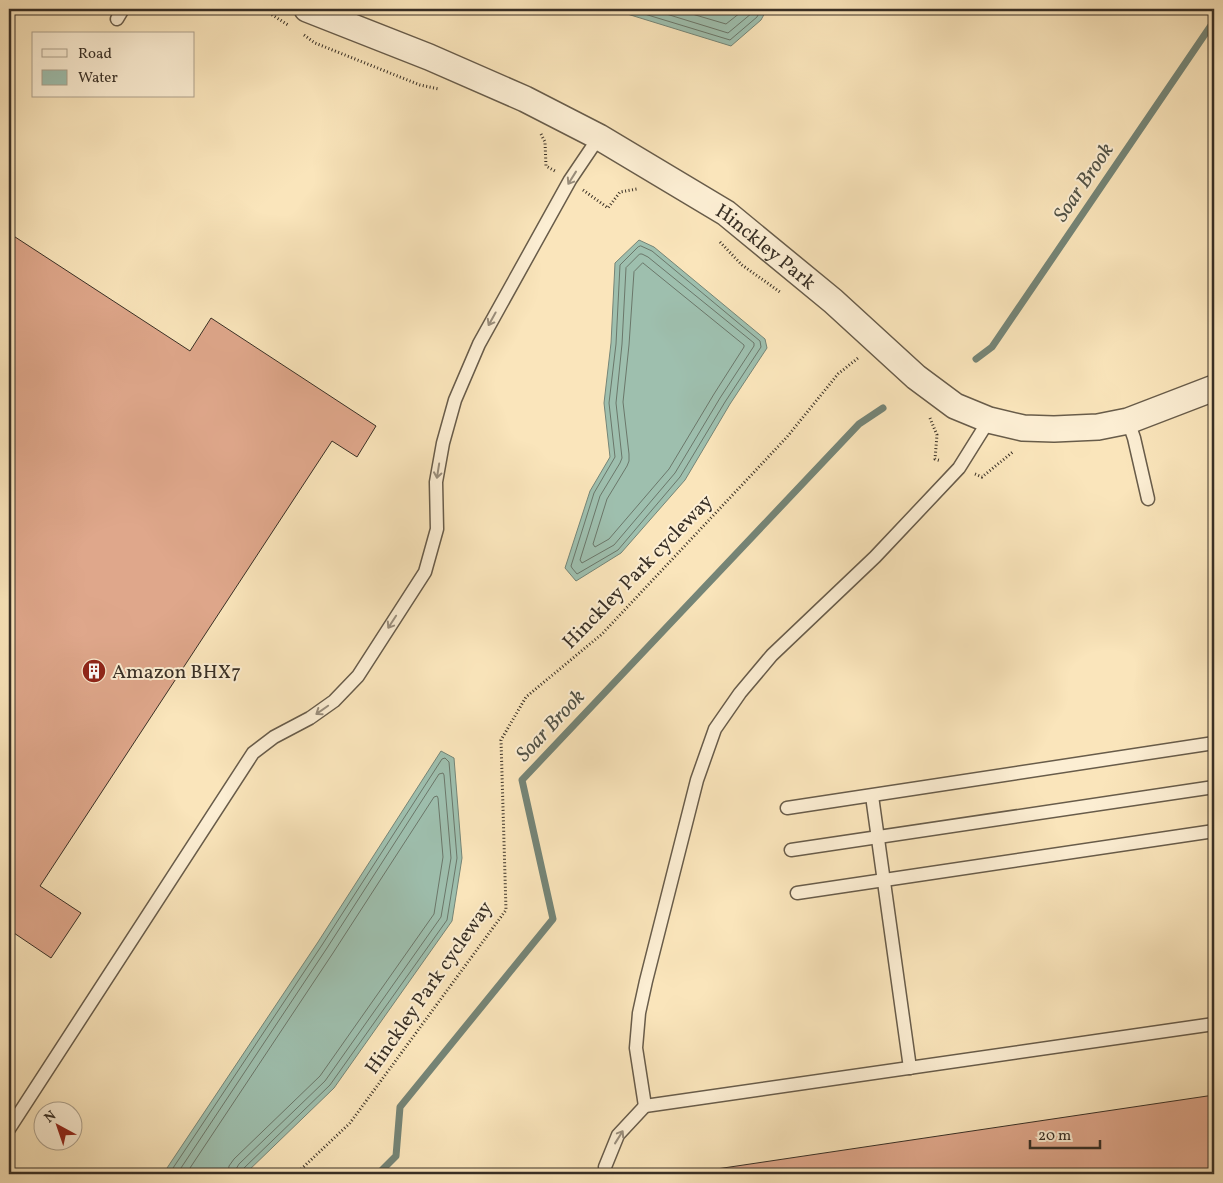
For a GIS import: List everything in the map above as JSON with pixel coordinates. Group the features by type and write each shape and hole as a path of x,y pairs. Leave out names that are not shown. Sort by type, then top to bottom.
{"street":[{"name":"Hinckley Park","path":"308,9 420,53 525,99 599,137 726,213 833,300 916,377 955,406 989,420 1023,428 1098,427 1128,422 1214,388"}],"lane":[{"path":"9,1129 253,753 274,736 310,718 334,701 358,676 425,572 438,530 436,482 442,444 455,400 478,344 570,180 599,137"},
{"path":"645,1106 636,1048 639,1013 697,780 716,730 740,693 772,654 876,557 959,468 989,420"},
{"path":"1128,422 1134,438 1148,498"},
{"path":"788,808 1214,743"},
{"path":"791,850 1214,787"},
{"path":"872,796 910,1068"},
{"path":"797,893 1214,831"},
{"path":"606,1174 605,1166 618,1136 645,1106 1214,1024"}],"path":[{"path":"264,9 293,28"},
{"path":"300,33 315,43 420,85 439,89"},
{"path":"537,129 545,142 546,166"},
{"path":"608,208 620,192 643,188"},
{"path":"717,238 742,265 780,292"},
{"name":"Hinckley Park cycleway","path":"296,1174 350,1123 506,910 501,740 526,698 602,634 787,437 838,374 858,358"}],"water":[{"path":"611,9 767,9 761,20 731,46"},
{"path":"639,240 654,247 765,339 767,348 730,404 685,480 621,553 576,581 565,568 590,491 610,457 604,403 611,343 615,263"},
{"path":"441,751 454,758 462,858 452,921 334,1088 245,1174 163,1174 318,942"}],"building":[{"name":"Amazon BHX7","path":"9,233 190,351 211,318 376,426 357,457 332,441 40,886 81,913 51,958 11,931 9,934"},
{"path":"1214,1095 1214,1174 683,1174"}],"waterway":[{"name":"Soar Brook","path":"976,359 992,347 1214,21"},
{"name":"Soar Brook","path":"378,1174 396,1156 400,1107 553,919 522,780 859,424 883,408"}],"place":[{"name":"Amazon BHX7","path":"94,671"}]}
